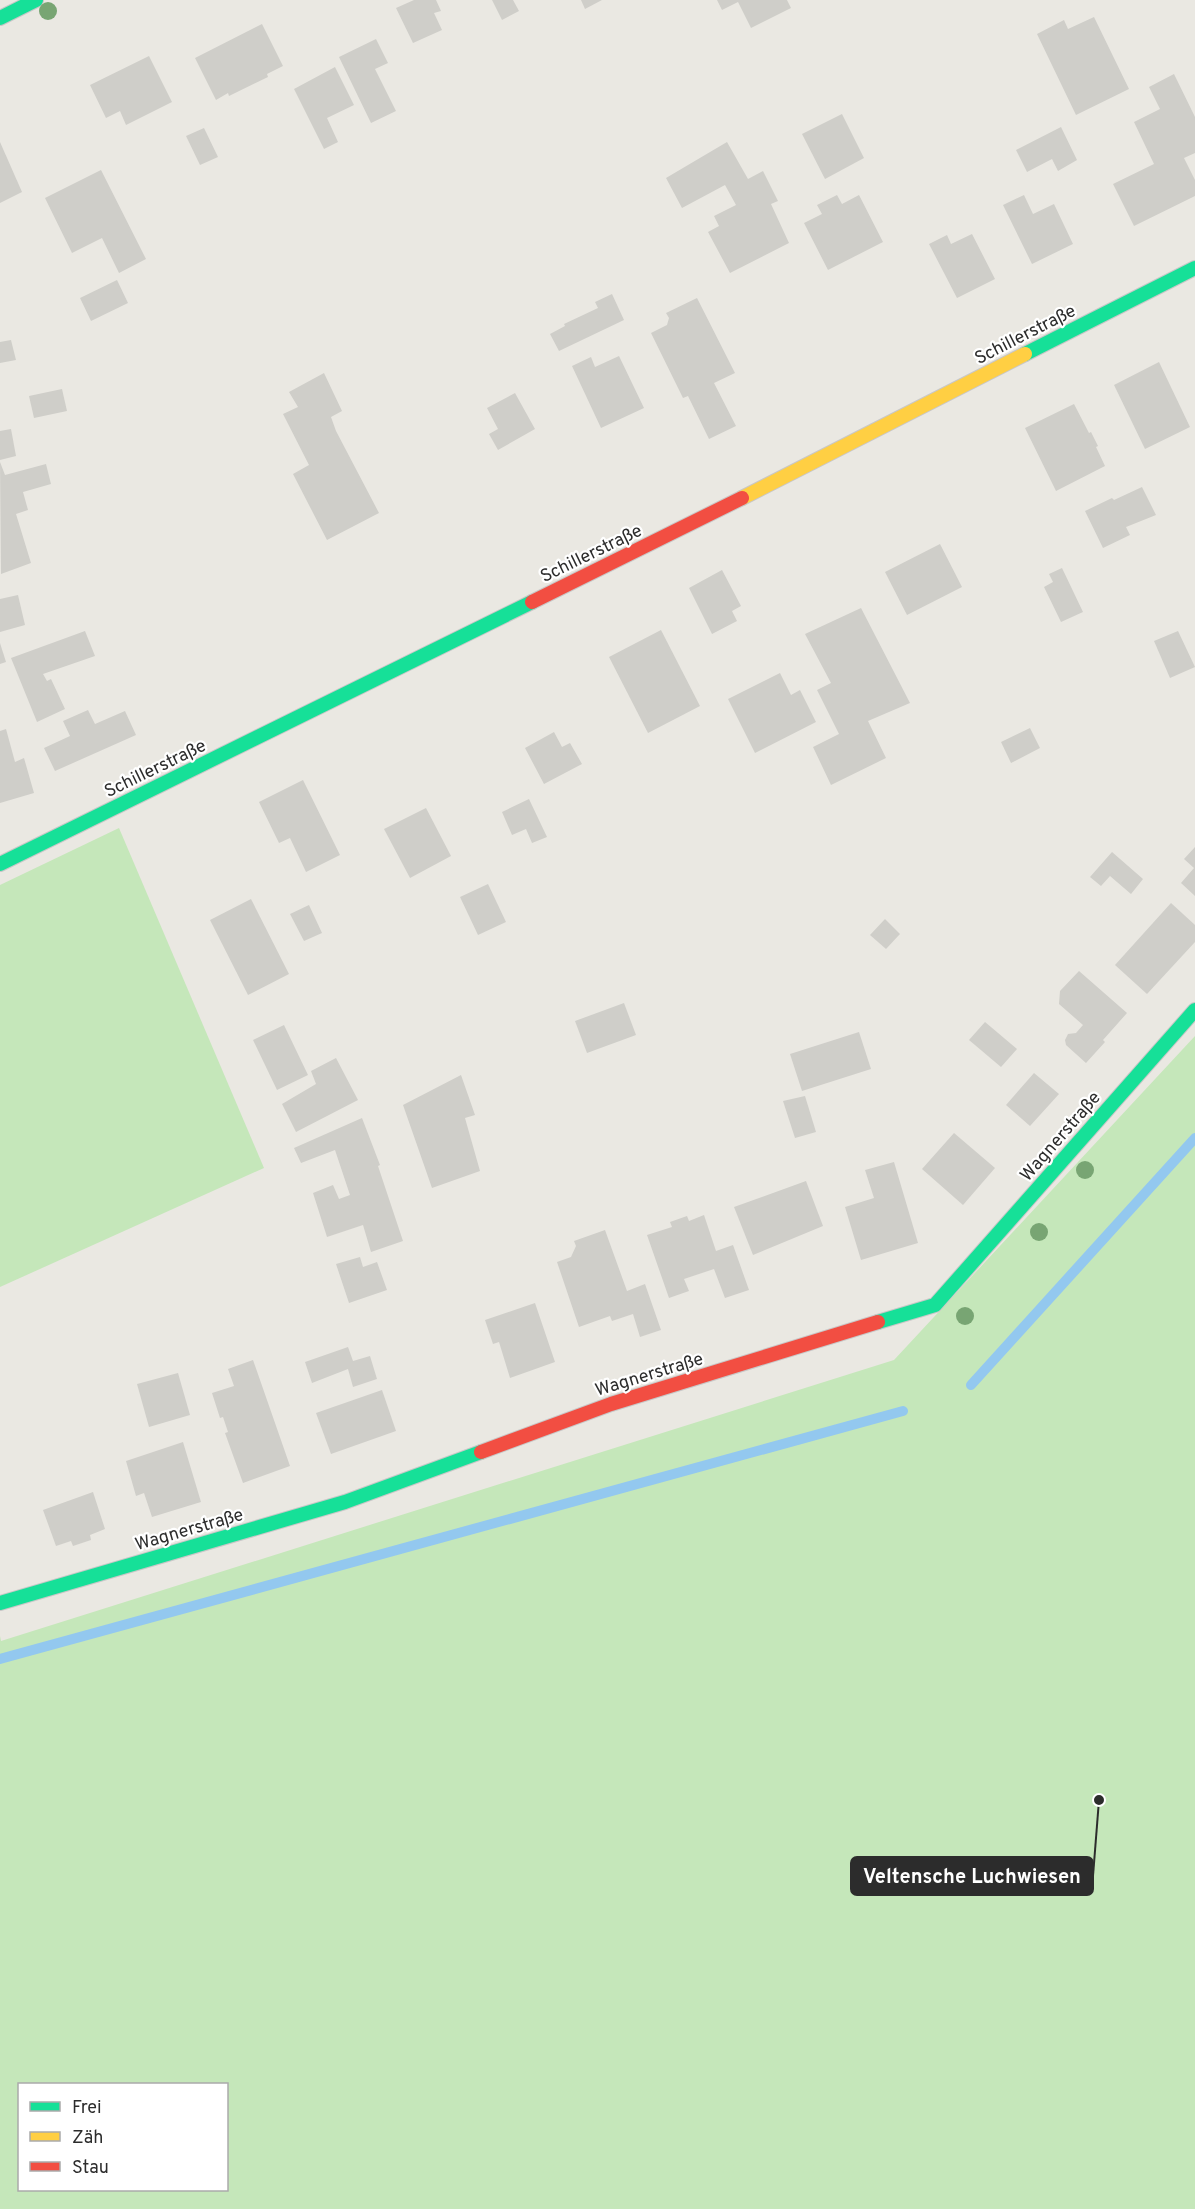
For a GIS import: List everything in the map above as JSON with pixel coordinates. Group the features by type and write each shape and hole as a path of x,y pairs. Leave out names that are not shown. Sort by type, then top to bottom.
{"street":[{"path":"0,18 36,0"},
{"name":"Schillerstraße","path":"0,864 715,512 1195,268"},
{"name":"Wagnerstraße","path":"0,1603 345,1502 611,1404 935,1305 1195,1010"}],"green space":[{"path":"119,828 264,1168 0,1287 0,885"},
{"path":"1195,1036 1195,2209 0,2209 0,1636 1,1641 894,1360"}],"building":[{"path":"414,0 436,0 441,11 434,13 442,30 413,43 396,8"},
{"path":"492,0 513,0 519,11 502,20"},
{"path":"581,0 602,0 585,9"},
{"path":"717,0 787,0 791,8 751,28 738,2 722,10"},
{"path":"1094,17 1129,89 1076,115 1037,34 1064,20 1068,29"},
{"path":"262,24 283,66 267,74 268,77 216,100 195,58"},
{"path":"376,39 388,63 375,69 396,111 371,123 339,57"},
{"path":"149,56 172,102 126,125 120,111 106,118 90,85"},
{"path":"335,67 354,105 327,118 338,142 324,149 294,89"},
{"path":"1174,74 1195,117 1195,153 1184,158 1195,180 1195,196 1134,226 1113,184 1154,164 1134,122 1160,109 1149,87"},
{"path":"842,114 864,158 825,179 802,134"},
{"path":"1061,127 1077,160 1058,171 1052,159 1027,172 1016,150"},
{"path":"204,128 218,157 200,165 186,136"},
{"path":"0,142 22,192 0,203"},
{"path":"727,142 748,179 763,171 778,201 771,204 789,243 730,273 708,232 719,226 714,216 736,205 725,185 682,208 666,178"},
{"path":"101,170 146,259 119,273 102,238 72,253 45,198"},
{"path":"837,195 842,204 859,195 883,242 828,270 804,223 822,214 817,205"},
{"path":"1024,195 1033,214 1054,204 1073,244 1032,264 1003,205"},
{"path":"972,234 995,279 957,298 929,244 947,235 951,244"},
{"path":"117,280 128,303 91,321 80,298"},
{"path":"612,294 624,320 559,351 550,334 565,326 564,324 598,308 595,302"},
{"path":"697,298 735,373 714,383 736,426 709,439 688,396 683,398 651,333 667,325 669,318 666,313"},
{"path":"11,340 16,360 0,363 0,342"},
{"path":"619,356 644,408 601,428 572,366 591,357 595,367"},
{"path":"1159,362 1190,427 1145,449 1114,385"},
{"path":"324,373 342,411 331,417 336,431 379,513 327,540 293,474 309,465 283,414 298,407 289,392"},
{"path":"62,389 67,411 34,418 29,396"},
{"path":"515,393 535,429 498,450 489,434 498,429 487,408"},
{"path":"1074,404 1098,446 1096,447 1105,466 1056,491 1025,428"},
{"path":"11,429 16,456 0,460 0,431"},
{"path":"0,462 5,475 46,464 51,484 23,492 28,510 16,514 31,563 1,574"},
{"path":"1142,487 1156,515 1126,527 1130,535 1103,548 1085,511"},
{"path":"940,544 962,587 907,615 885,572"},
{"path":"1062,568 1083,612 1061,622 1044,587 1053,582 1049,574"},
{"path":"722,570 741,606 732,611 737,621 712,634 689,588"},
{"path":"18,595 25,625 0,632 0,599"},
{"path":"861,608 910,703 868,721 886,758 831,785 813,747 839,734 817,690 831,683 805,634"},
{"path":"661,630 700,706 648,733 609,657"},
{"path":"85,631 95,656 43,674 47,681 51,679 65,709 37,722 11,658"},
{"path":"1178,631 1195,667 1170,678 1154,641"},
{"path":"0,643 6,662 0,664"},
{"path":"780,673 791,695 800,690 816,722 755,753 728,699"},
{"path":"88,710 95,724 125,711 136,735 55,771 44,748 70,736 63,721"},
{"path":"1030,728 1040,748 1011,763 1001,742"},
{"path":"6,729 15,762 24,758 34,793 0,803 0,731"},
{"path":"554,732 562,747 570,743 582,764 544,784 525,748"},
{"path":"303,780 340,855 306,872 290,838 279,843 259,802"},
{"path":"529,799 547,837 532,843 526,829 512,835 502,812"},
{"path":"426,808 451,856 410,878 384,829"},
{"path":"1195,847 1195,896 1181,883 1194,868 1184,859"},
{"path":"1112,852 1143,879 1131,894 1110,876 1101,886 1090,877"},
{"path":"488,884 506,922 478,935 460,897"},
{"path":"251,899 289,974 248,995 210,920"},
{"path":"1171,903 1195,925 1195,942 1147,994 1115,965"},
{"path":"309,905 322,933 304,941 290,914"},
{"path":"885,919 900,934 886,949 870,935"},
{"path":"1079,971 1127,1013 1086,1063 1066,1045 1065,1040 1068,1034 1076,1033 1083,1025 1059,1004 1060,991"},
{"path":"624,1003 636,1035 587,1053 575,1021"},
{"path":"985,1022 1017,1049 1001,1067 969,1040"},
{"path":"284,1025 308,1075 277,1090 253,1040"},
{"path":"859,1032 871,1069 802,1091 790,1054"},
{"path":"336,1058 358,1100 296,1132 282,1104 316,1084 311,1071"},
{"path":"1034,1073 1059,1094 1030,1126 1006,1105"},
{"path":"461,1075 475,1115 465,1118 480,1171 432,1188 403,1105"},
{"path":"805,1096 816,1132 795,1138 783,1101"},
{"path":"362,1118 380,1165 378,1166 403,1241 371,1252 363,1225 327,1237 313,1193 333,1185 339,1199 350,1195 335,1150 301,1163 294,1148"},
{"path":"954,1133 995,1168 963,1205 922,1169"},
{"path":"894,1162 918,1243 861,1260 845,1207 874,1198 865,1170"},
{"path":"806,1181 823,1226 753,1255 734,1207"},
{"path":"704,1215 716,1251 733,1245 749,1290 725,1298 714,1269 684,1279 689,1291 669,1298 647,1235 672,1227 670,1222 687,1216 689,1221"},
{"path":"605,1230 627,1291 645,1284 661,1330 640,1337 633,1314 612,1321 610,1316 579,1327 557,1262 571,1257 576,1246 574,1241"},
{"path":"360,1257 363,1267 377,1262 387,1290 349,1303 336,1264"},
{"path":"535,1303 555,1362 510,1378 499,1342 493,1344 485,1320"},
{"path":"348,1347 353,1361 370,1356 377,1379 353,1387 348,1369 312,1383 305,1362"},
{"path":"253,1360 290,1466 243,1483 225,1433 228,1432 223,1417 220,1418 212,1393 234,1386 228,1369"},
{"path":"178,1373 190,1415 149,1427 137,1384"},
{"path":"382,1390 396,1431 331,1454 316,1413"},
{"path":"183,1442 201,1502 152,1517 144,1493 136,1496 126,1461"},
{"path":"93,1492 105,1529 90,1535 91,1540 73,1546 71,1541 56,1546 43,1510"}],"waterway":[{"path":"971,1385 1195,1138"},
{"path":"0,1659 903,1411"}],"traffic: fast":[{"path":"0,18 36,0"},
{"path":"1025,354 1195,268"},
{"path":"0,864 532,602"},
{"path":"878,1322 935,1305 1195,1010"},
{"path":"0,1603 345,1502 481,1452"}],"traffic: slow":[{"path":"742,498 1025,354"}],"traffic: jam":[{"path":"532,602 742,498"},
{"path":"481,1452 611,1404 878,1322"}],"place":[{"name":"Veltensche Luchwiesen","path":"1099,1800"}]}
